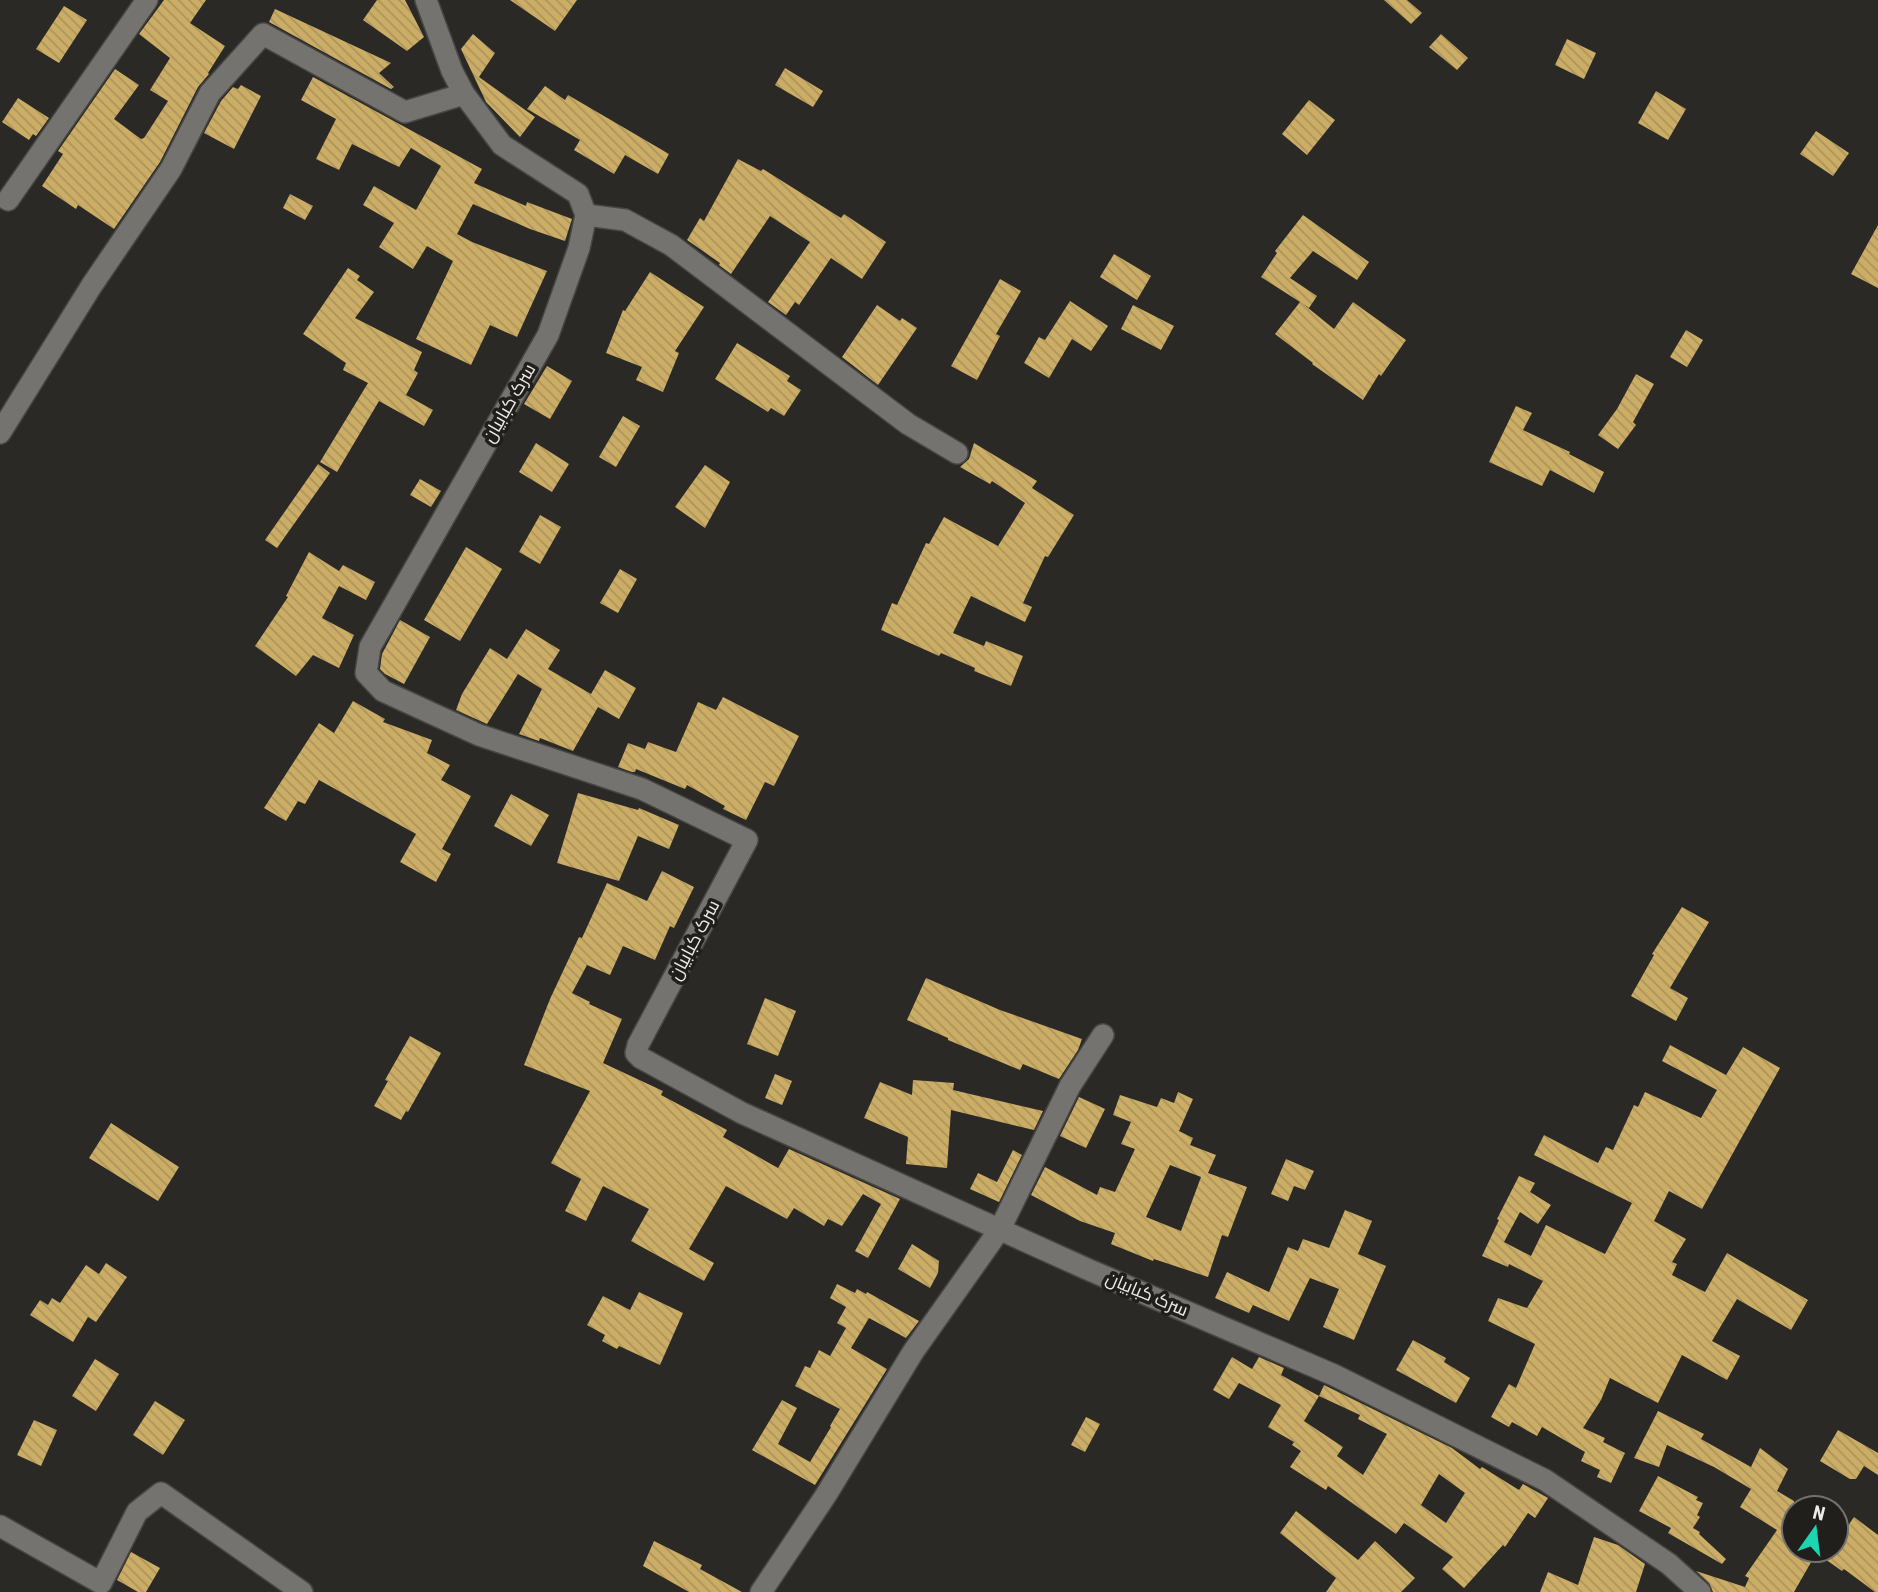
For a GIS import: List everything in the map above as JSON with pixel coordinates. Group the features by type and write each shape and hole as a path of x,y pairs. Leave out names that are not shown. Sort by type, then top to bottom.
{"street":[{"path":"8,200 147,0"},
{"path":"426,0 452,71 464,94 502,145 578,194 586,215 625,220 671,245 908,424 957,453"},
{"path":"0,433 92,285 171,169 210,93 264,34 405,112 464,94"},
{"name":"سرک کبابیان","path":"586,215 579,248 548,335 370,648 366,673 383,691 479,735 642,789 747,840 636,1053 742,1113 1334,1375 1545,1480 1669,1564 1700,1592"},
{"path":"761,1592 827,1495 913,1352 1000,1229 1070,1086 1103,1035"},
{"path":"0,1526 101,1583 137,1512 161,1493 302,1592"}],"building":[{"path":"164,0 206,0 190,23 225,46 198,87 160,162 114,229 78,205 76,209 42,186 63,154 58,151 115,69 139,85 114,119 141,139 144,138 168,101 150,90 170,58 139,34"},
{"path":"377,0 405,0 424,37 407,51 363,20"},
{"path":"510,0 577,0 555,31"},
{"path":"1384,0 1407,0 1422,13 1411,24"},
{"path":"64,6 87,20 59,63 36,49"},
{"path":"275,9 391,63 379,73 394,87 391,89 269,22"},
{"path":"473,34 495,53 479,77 535,117 520,137 486,102 461,49"},
{"path":"1441,34 1468,58 1457,70 1429,47"},
{"path":"1567,39 1596,53 1584,79 1555,65"},
{"path":"785,68 823,91 813,107 775,85"},
{"path":"313,77 482,169 474,183 526,206 527,202 572,219 565,241 473,204 457,234 547,271 517,337 490,325 471,365 416,339 453,261 427,246 413,269 379,247 394,223 363,205 374,186 416,210 441,166 411,148 399,167 352,144 339,170 316,159 336,119 301,100"},
{"path":"241,85 261,96 234,149 204,133 221,101 233,87 238,89"},
{"path":"545,86 565,100 568,95 669,154 658,174 625,155 614,174 574,150 580,140 527,109"},
{"path":"1656,91 1686,109 1668,140 1638,123"},
{"path":"18,98 49,118 36,136 33,134 29,140 2,122"},
{"path":"1309,100 1335,120 1307,155 1282,134"},
{"path":"1816,131 1849,153 1833,176 1800,154"},
{"path":"738,159 761,171 763,169 841,218 844,214 886,242 862,279 831,258 799,305 795,302 786,315 768,302 810,242 770,216 731,274 687,240 700,218 704,221"},
{"path":"290,194 313,206 305,220 283,208"},
{"path":"1303,215 1369,262 1357,280 1313,251 1290,278 1317,296 1309,308 1302,303 1334,329 1353,302 1406,340 1381,376 1379,374 1363,400 1275,334 1300,302 1261,277 1277,253 1275,251"},
{"path":"1878,225 1878,288 1851,274"},
{"path":"1114,254 1151,276 1137,300 1100,277"},
{"path":"348,268 360,276 357,280 374,292 355,318 422,352 414,370 418,373 406,395 433,410 424,426 379,401 337,472 320,462 368,383 343,370 346,363 303,334"},
{"path":"650,272 704,307 675,351 679,353 663,392 636,380 642,367 606,353 623,310 625,311"},
{"path":"1000,279 1021,291 996,334 1000,336 977,380 951,366"},
{"path":"1070,301 1108,326 1091,351 1072,339 1049,378 1024,363 1039,337 1045,340"},
{"path":"877,305 900,321 902,318 917,328 878,385 842,357"},
{"path":"1133,305 1174,326 1161,350 1121,329"},
{"path":"1686,330 1703,340 1687,367 1670,357"},
{"path":"737,343 790,376 787,381 801,390 784,416 771,408 768,412 715,379"},
{"path":"547,366 572,381 550,419 524,404"},
{"path":"1636,374 1654,384 1633,422 1636,425 1618,449 1598,435 1617,409"},
{"path":"1516,406 1532,413 1523,430 1570,452 1569,454 1604,472 1594,493 1550,470 1542,486 1489,462"},
{"path":"623,416 640,426 616,467 599,457"},
{"path":"536,443 569,464 552,492 519,472"},
{"path":"974,443 1037,481 1032,488 1074,515 1048,557 1045,556 1023,603 1032,607 1025,622 971,596 953,633 984,646 986,641 1023,656 1011,686 974,671 975,668 941,653 939,656 881,630 892,603 897,605 926,543 929,544 944,517 998,546 1025,503 992,481 990,484 960,467 969,459"},
{"path":"318,464 330,473 277,548 265,540"},
{"path":"705,465 730,482 705,528 675,507"},
{"path":"420,479 441,491 431,507 410,495"},
{"path":"540,515 561,527 540,564 519,552"},
{"path":"466,547 502,569 460,641 424,620"},
{"path":"309,552 339,571 343,565 375,582 366,600 339,586 322,618 354,635 339,668 313,655 296,676 255,646 288,597 286,596"},
{"path":"620,569 637,579 618,613 600,603"},
{"path":"400,620 430,637 404,684 380,669 382,654"},
{"path":"526,629 560,650 548,669 591,694 605,670 636,688 619,719 598,707 573,751 540,738 539,741 519,734 542,689 518,674 487,724 456,710 462,694 490,648 507,659"},
{"path":"723,697 799,736 774,786 765,782 746,820 723,809 725,806 687,785 685,789 636,769 632,772 618,767 628,743 645,749 648,742 676,752 698,702 716,710"},
{"path":"353,701 385,719 383,722 432,740 427,753 450,765 441,780 471,796 442,849 451,854 436,882 400,862 416,834 319,780 305,804 298,801 286,821 264,808 319,723 334,733"},
{"path":"578,793 638,810 639,808 679,825 669,849 638,836 619,881 557,863"},
{"path":"511,794 549,815 531,846 494,826"},
{"path":"662,871 694,887 674,928 670,926 655,960 623,946 610,975 587,965 572,993 622,1019 603,1063 663,1091 661,1095 727,1130 723,1137 778,1168 789,1149 900,1199 868,1258 855,1251 881,1204 863,1194 842,1226 828,1219 824,1226 794,1208 787,1219 726,1186 689,1249 714,1263 704,1281 631,1241 649,1209 603,1186 586,1221 565,1211 581,1179 551,1163 590,1091 524,1065 550,999 607,883 647,901"},
{"path":"1682,907 1709,922 1670,988 1688,998 1676,1021 1631,996 1654,955 1652,954"},
{"path":"926,978 1000,1010 1082,1039 1078,1050 1059,1079 1023,1064 1020,1070 948,1040 907,1020"},
{"path":"765,998 796,1011 778,1056 747,1044"},
{"path":"410,1036 441,1053 401,1120 374,1106 388,1081 385,1080"},
{"path":"1670,1045 1726,1075 1743,1047 1780,1068 1702,1209 1669,1191 1654,1221 1686,1239 1672,1262 1677,1264 1672,1275 1705,1292 1727,1253 1808,1300 1791,1330 1737,1299 1712,1341 1740,1356 1727,1380 1682,1355 1658,1403 1610,1378 1601,1400 1583,1428 1605,1438 1603,1442 1625,1453 1611,1483 1597,1477 1600,1470 1581,1461 1585,1452 1542,1427 1537,1436 1512,1422 1509,1427 1491,1417 1509,1384 1516,1388 1535,1344 1488,1321 1498,1298 1527,1308 1543,1281 1509,1264 1508,1267 1482,1256 1519,1176 1535,1183 1530,1192 1551,1205 1538,1224 1520,1212 1504,1242 1531,1256 1546,1225 1605,1254 1632,1203 1534,1155 1544,1135 1598,1163 1606,1147 1613,1150 1634,1105 1638,1107 1645,1092 1701,1118 1717,1090 1662,1061"},
{"path":"775,1074 792,1081 782,1105 765,1098"},
{"path":"913,1080 954,1083 953,1090 1043,1111 1034,1130 951,1110 947,1168 906,1164 908,1137 864,1118 880,1082 912,1095"},
{"path":"1178,1092 1193,1099 1179,1131 1193,1138 1190,1145 1216,1155 1208,1173 1247,1187 1228,1237 1222,1235 1208,1277 1154,1259 1153,1261 1111,1244 1115,1233 1080,1221 1031,1195 1045,1167 1097,1195 1100,1187 1115,1192 1135,1149 1121,1144 1131,1122 1113,1115 1120,1095 1157,1107 1161,1098 1174,1103","holes":["1170,1165 1201,1177 1181,1231 1146,1217"]},
{"path":"1079,1097 1105,1109 1086,1148 1060,1136"},
{"path":"111,1123 179,1167 158,1201 89,1158"},
{"path":"1013,1150 1022,1155 999,1202 970,1189 978,1173 997,1182"},
{"path":"1286,1159 1314,1171 1305,1190 1294,1186 1288,1201 1271,1194"},
{"path":"1345,1210 1372,1221 1358,1254 1386,1266 1354,1340 1323,1327 1339,1289 1310,1278 1289,1321 1253,1305 1249,1313 1215,1298 1227,1272 1269,1292 1288,1247 1298,1251 1303,1239 1329,1248"},
{"path":"912,1244 939,1261 938,1273 930,1288 898,1269"},
{"path":"106,1263 127,1277 96,1322 88,1317 73,1342 30,1315 40,1300 48,1305 52,1298 60,1303 86,1265 99,1274"},
{"path":"837,1284 855,1293 857,1289 866,1294 867,1292 919,1321 906,1338 869,1318 851,1348 887,1369 815,1485 752,1450 782,1400 797,1408 778,1444 810,1462 831,1427 840,1409 795,1386 805,1366 810,1368 819,1350 830,1356 846,1328 837,1323 846,1307 830,1298"},
{"path":"639,1292 683,1313 660,1365 602,1341 605,1335 587,1325 603,1296 630,1310"},
{"path":"1413,1340 1446,1358 1444,1362 1470,1378 1456,1403 1396,1370"},
{"path":"1232,1357 1252,1369 1259,1357 1284,1368 1281,1375 1319,1396 1324,1385 1452,1448 1480,1469 1482,1467 1519,1490 1523,1484 1548,1498 1535,1518 1528,1513 1505,1547 1503,1545 1464,1588 1442,1569 1453,1557 1404,1523 1396,1534 1328,1486 1326,1490 1290,1467 1301,1451 1292,1445 1294,1442 1268,1427 1281,1405 1239,1383 1229,1399 1213,1390","holes":["1319,1396 1360,1415 1358,1419 1387,1434 1363,1475 1337,1456 1343,1447 1304,1421","1439,1474 1465,1493 1446,1523 1421,1505"]},
{"path":"95,1359 119,1374 96,1411 72,1396"},
{"path":"155,1401 185,1420 163,1455 133,1435"},
{"path":"1658,1411 1704,1434 1701,1439 1751,1467 1760,1448 1788,1469 1777,1491 1782,1494 1780,1564 1810,1564 1794,1592 1713,1592 1709,1583 1696,1571 1745,1587 1749,1578 1745,1576 1777,1530 1740,1507 1751,1489 1714,1467 1667,1445 1659,1467 1634,1458"},
{"path":"1086,1417 1100,1424 1085,1452 1071,1445"},
{"path":"34,1420 57,1430 41,1466 17,1455"},
{"path":"1838,1430 1878,1453 1878,1475 1864,1466 1856,1479 1850,1479 1820,1461"},
{"path":"1658,1476 1698,1497 1696,1500 1703,1503 1697,1515 1700,1517 1693,1528 1726,1559 1722,1564 1668,1533 1671,1528 1639,1511"},
{"path":"1296,1511 1358,1560 1375,1541 1415,1578 1401,1592 1326,1592 1336,1578 1280,1533"},
{"path":"1854,1517 1878,1535 1878,1592 1832,1564 1850,1564 1850,1523"},
{"path":"1594,1537 1618,1545 1645,1564 1636,1592 1540,1592 1548,1572 1578,1585"},
{"path":"654,1541 702,1565 700,1569 742,1592 689,1592 643,1566"},
{"path":"131,1552 160,1568 146,1592 138,1592 117,1580"}]}
